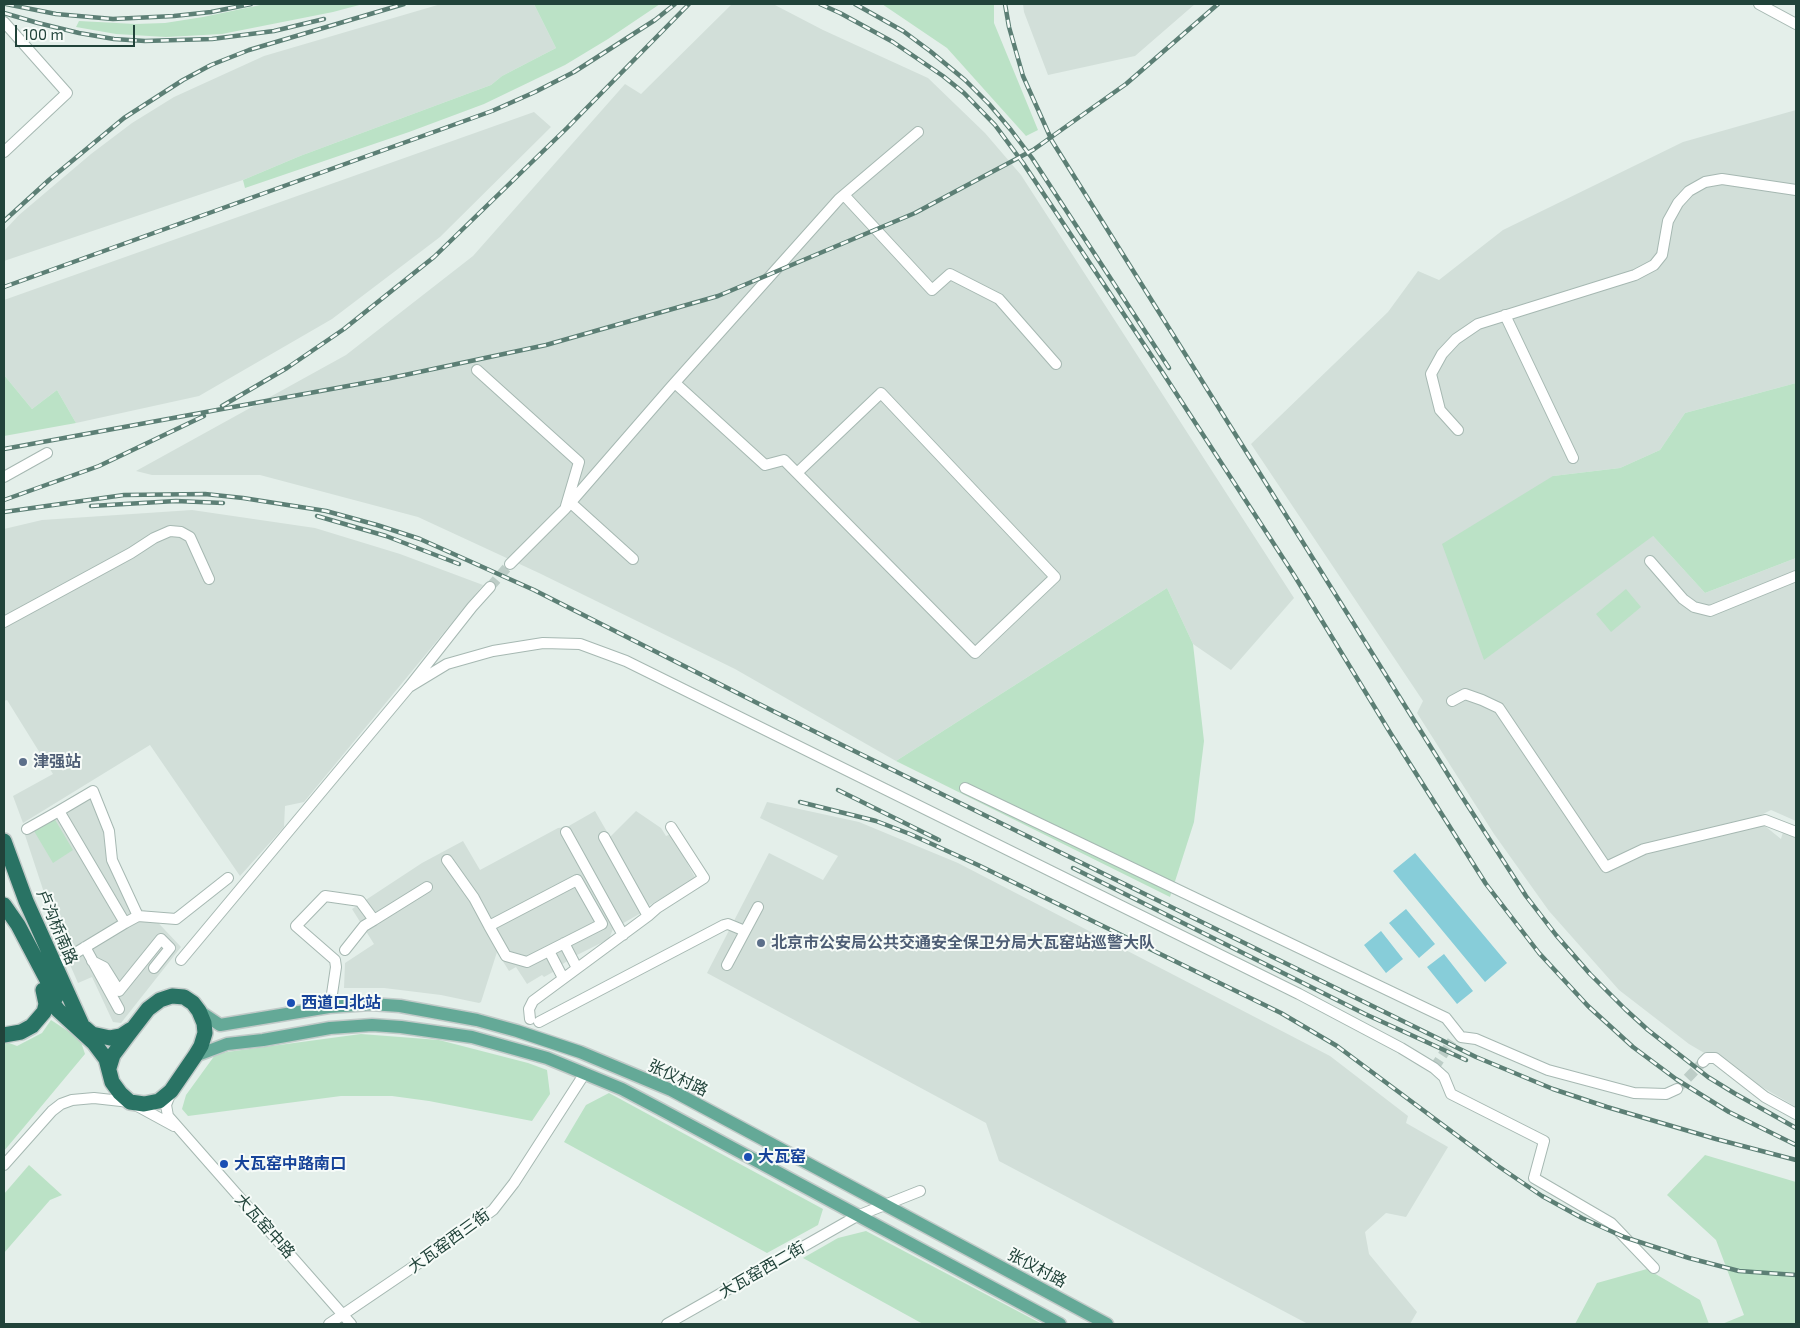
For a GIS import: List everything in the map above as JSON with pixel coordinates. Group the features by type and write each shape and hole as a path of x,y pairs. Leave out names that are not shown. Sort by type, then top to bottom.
{"highway":[{"name":"卢沟桥南路","path":"4,841 54,966 87,1030"},
{"path":"4,904 18,925 45,978 61,1004 87,1030 110,1038 122,1036 132,1030"},
{"path":"4,915 42,990 46,1004 44,1012 32,1026 21,1032 4,1035"},
{"path":"42,990 58,1010 94,1042 106,1059 112,1082 120,1093 130,1102 144,1104 158,1101 171,1091 201,1046 205,1033 204,1023 199,1011 193,1003 184,997 172,996 160,1000 148,1009 113,1055 109,1068"}],"main road":[{"name":"张仪村路","path":"199,1011 220,1025 329,1007 370,1004 400,1006 451,1014 517,1031 580,1052 671,1090 1107,1324"},
{"path":"195,1056 227,1044 263,1040 330,1028 372,1025 472,1037 547,1058 585,1073 660,1109 1060,1324"}],"street":[{"path":"1759,4 1796,24"},
{"path":"4,22 67,93 4,152"},
{"path":"510,564 568,506 844,195 918,132"},
{"path":"1458,430 1440,410 1431,374 1442,354 1456,339 1478,324 1635,275 1654,265 1662,255 1668,221 1678,203 1689,191 1705,182 1722,179 1796,190"},
{"path":"844,195 932,290 950,274 999,299 1056,364"},
{"path":"1505,315 1574,458"},
{"path":"477,370 579,462 568,506"},
{"path":"676,383 765,465 784,460 975,653 1055,577 881,392 798,474"},
{"path":"4,477 47,453"},
{"path":"568,506 633,559"},
{"path":"4,622 131,553 154,538 170,531 181,532 190,537 210,578"},
{"path":"1650,561 1683,599 1694,608 1710,611 1796,576"},
{"path":"181,960 490,587"},
{"path":"409,687 447,664 493,651 543,643 580,644 626,661 1290,990 1401,1048 1434,1068 1444,1077 1451,1094 1544,1141 1534,1178 1611,1223 1654,1268"},
{"path":"1452,701 1465,694 1499,708 1606,867 1644,849 1765,820 1796,832"},
{"path":"965,788 1446,1018 1456,1039 1476,1039 1548,1070 1634,1092 1666,1094 1677,1089"},
{"path":"28,829 92,791 109,831 112,860 138,916"},
{"path":"59,811 125,923"},
{"path":"671,827 704,878 657,908 533,1001 529,1009 534,1021 724,925 728,924 744,931"},
{"path":"566,832 623,934"},
{"path":"604,837 648,916"},
{"path":"447,860 474,898 489,926 506,956 527,962 602,924 577,880 489,926"},
{"path":"54,966 138,916 176,919 228,878"},
{"path":"345,950 364,926 427,887"},
{"path":"332,994 336,967 335,960 296,926 325,896 360,900 374,920"},
{"path":"727,964 758,906"},
{"path":"92,961 104,966 119,991 162,939 170,948 154,968"},
{"path":"564,943 577,968"},
{"path":"85,947 119,1009"},
{"path":"549,951 563,978"},
{"path":"1703,1062 1707,1058 1715,1058 1765,1097 1796,1114"},
{"name":"大瓦窑西三街","path":"329,1324 441,1248 493,1210 514,1183 585,1073"},
{"name":"大瓦窑中路","path":"171,1091 166,1104 168,1116 351,1324"},
{"path":"4,1166 52,1111 61,1104 72,1100 94,1098 130,1102"},
{"name":"大瓦窑中路","path":"130,1102 179,1129"},
{"name":"大瓦窑西二街","path":"667,1324 857,1216 920,1191"}],"shaded area":[{"path":"441,4 534,4 556,48 502,76 491,85 300,156 243,180 4,261 4,231 19,215 91,154 132,123 174,97 264,56"},
{"path":"732,4 773,4 823,30 928,78 985,133 1021,175 1294,598 1231,670 1193,644 1167,588 896,761 735,669 539,573 418,517 260,475 152,475 136,471 346,355 473,256 625,84 641,94"},
{"path":"1023,4 1195,4 1135,56 1048,75 1024,12"},
{"path":"1796,110 1796,383 1685,413 1660,450 1620,468 1553,476 1653,536 1705,593 1796,558 1796,821 1771,810 1755,818 1781,839 1783,832 1796,838 1796,1107 1689,1044 1619,990 1549,911 1494,834 1417,713 1423,701 1251,444 1388,312 1418,271 1439,280 1503,230 1683,142"},
{"path":"534,112 551,127 440,237 332,319 199,396 76,423 57,390 32,409 4,375 4,300"},
{"path":"192,510 315,528 400,554 483,585 304,802 285,806 284,827 240,876 150,745 23,823 13,796 53,774 7,700 4,701 4,529 42,520"},
{"path":"94,787 117,862 141,909 148,912 181,947 121,1023 113,1022 92,977 78,983 61,944 23,829"},
{"path":"767,802 859,822 958,863 1330,1056 1408,1116 1406,1123 1448,1147 1406,1217 1386,1213 1365,1232 1369,1254 1417,1312 1410,1324 1308,1324 999,1161 986,1123 707,973 769,853 823,880 838,856 760,818"},
{"path":"595,811 610,837 636,811 661,828 666,836 671,834 696,879 648,906 641,913 613,929 609,939 577,955 544,977 542,975 527,984 516,967 509,971 497,952 481,1002 479,1003 441,995 384,988 344,988 345,963 374,944 352,909 422,863 463,841 480,870 558,828 567,827"}],"green space":[{"path":"265,4 363,4 333,12 222,34 166,37 116,34 76,27 79,21 135,24 165,23"},
{"path":"534,4 660,4 565,65 484,104 409,132 245,188 243,180 300,156 491,85 502,76 556,48"},
{"path":"882,4 994,4 994,23 1038,130 1026,136 947,48"},
{"path":"4,375 32,409 57,390 76,423 4,436"},
{"path":"1796,383 1796,558 1705,593 1653,536 1484,660 1442,544 1553,476 1620,468 1660,450 1685,413"},
{"path":"1167,588 1193,644 1204,741 1194,822 1170,897 896,761"},
{"path":"1626,589 1641,607 1611,632 1596,614"},
{"path":"54,818 73,850 53,863 34,831"},
{"path":"51,1020 80,1039 85,1054 4,1151 4,1041 17,1046 42,1033"},
{"path":"361,1034 439,1040 528,1063 547,1070 550,1094 532,1121 429,1101 392,1096 341,1096 188,1116 182,1109 186,1095 215,1055"},
{"path":"609,1093 823,1209 818,1225 767,1253 564,1142 586,1105"},
{"path":"1705,1155 1796,1182 1796,1324 1722,1324 1744,1315 1716,1240 1667,1195"},
{"path":"29,1165 62,1195 50,1200 4,1253 4,1194"},
{"path":"866,1231 1042,1324 923,1324 803,1258 838,1238"},
{"path":"1647,1269 1700,1300 1709,1324 1575,1324 1597,1283"}],"water":[{"path":"1415,853 1507,963 1485,982 1393,871"},
{"path":"1406,909 1435,944 1419,958 1389,923"},
{"path":"1381,931 1403,959 1386,973 1364,945"},
{"path":"1444,954 1473,991 1457,1004 1427,967"}],"tunnel":[{"path":"490,587 510,564"},
{"path":"1434,1068 1452,1041"},
{"path":"1677,1089 1703,1062"}],"railway":[{"path":"6,4 56,14 113,19 211,12 251,4"},
{"path":"4,221 49,180 124,118 183,80 211,65 249,50 404,4"},
{"path":"4,287 492,111 574,72 655,20 675,4"},
{"path":"222,406 287,368 344,329 434,257 567,128 689,4"},
{"path":"820,4 893,42 943,76 964,93 995,125 1023,163 1161,370 1294,575 1391,734 1486,884 1539,953 1588,1006 1633,1047 1676,1079 1729,1112 1796,1145"},
{"path":"855,4 903,31 930,51 965,80 989,104 1032,158 1169,368"},
{"path":"1005,4 1009,27 1023,76 1052,141 1457,789 1526,896 1556,935 1590,974 1648,1030 1708,1077 1796,1128"},
{"path":"4,449 386,379 546,345 718,296 915,213 1033,150 1126,84 1218,4"},
{"path":"4,13 79,33 114,39 145,41 212,39 274,31 324,19"},
{"path":"4,500 99,466 204,416"},
{"path":"4,512 124,495 205,494 326,511 420,539 534,590 773,711 1476,1057 1553,1089 1607,1107 1796,1160"},
{"path":"91,506 176,501 223,503"},
{"path":"317,516 386,536 459,564"},
{"path":"838,790 939,840"},
{"path":"800,802 876,821 910,834 978,865 1281,1013 1337,1046 1498,1166 1542,1196 1582,1218 1624,1237 1689,1258 1739,1271 1796,1275"},
{"path":"1073,868 1365,1014 1466,1060"}],"place":[{"name":"津强站","path":"23,762"},
{"name":"北京市公安局公共交通安全保卫分局大瓦窑站巡警大队","path":"761,943"},
{"name":"西道口北站","path":"291,1003"},
{"name":"大瓦窑","path":"748,1157"},
{"name":"大瓦窑中路南口","path":"224,1164"}]}
